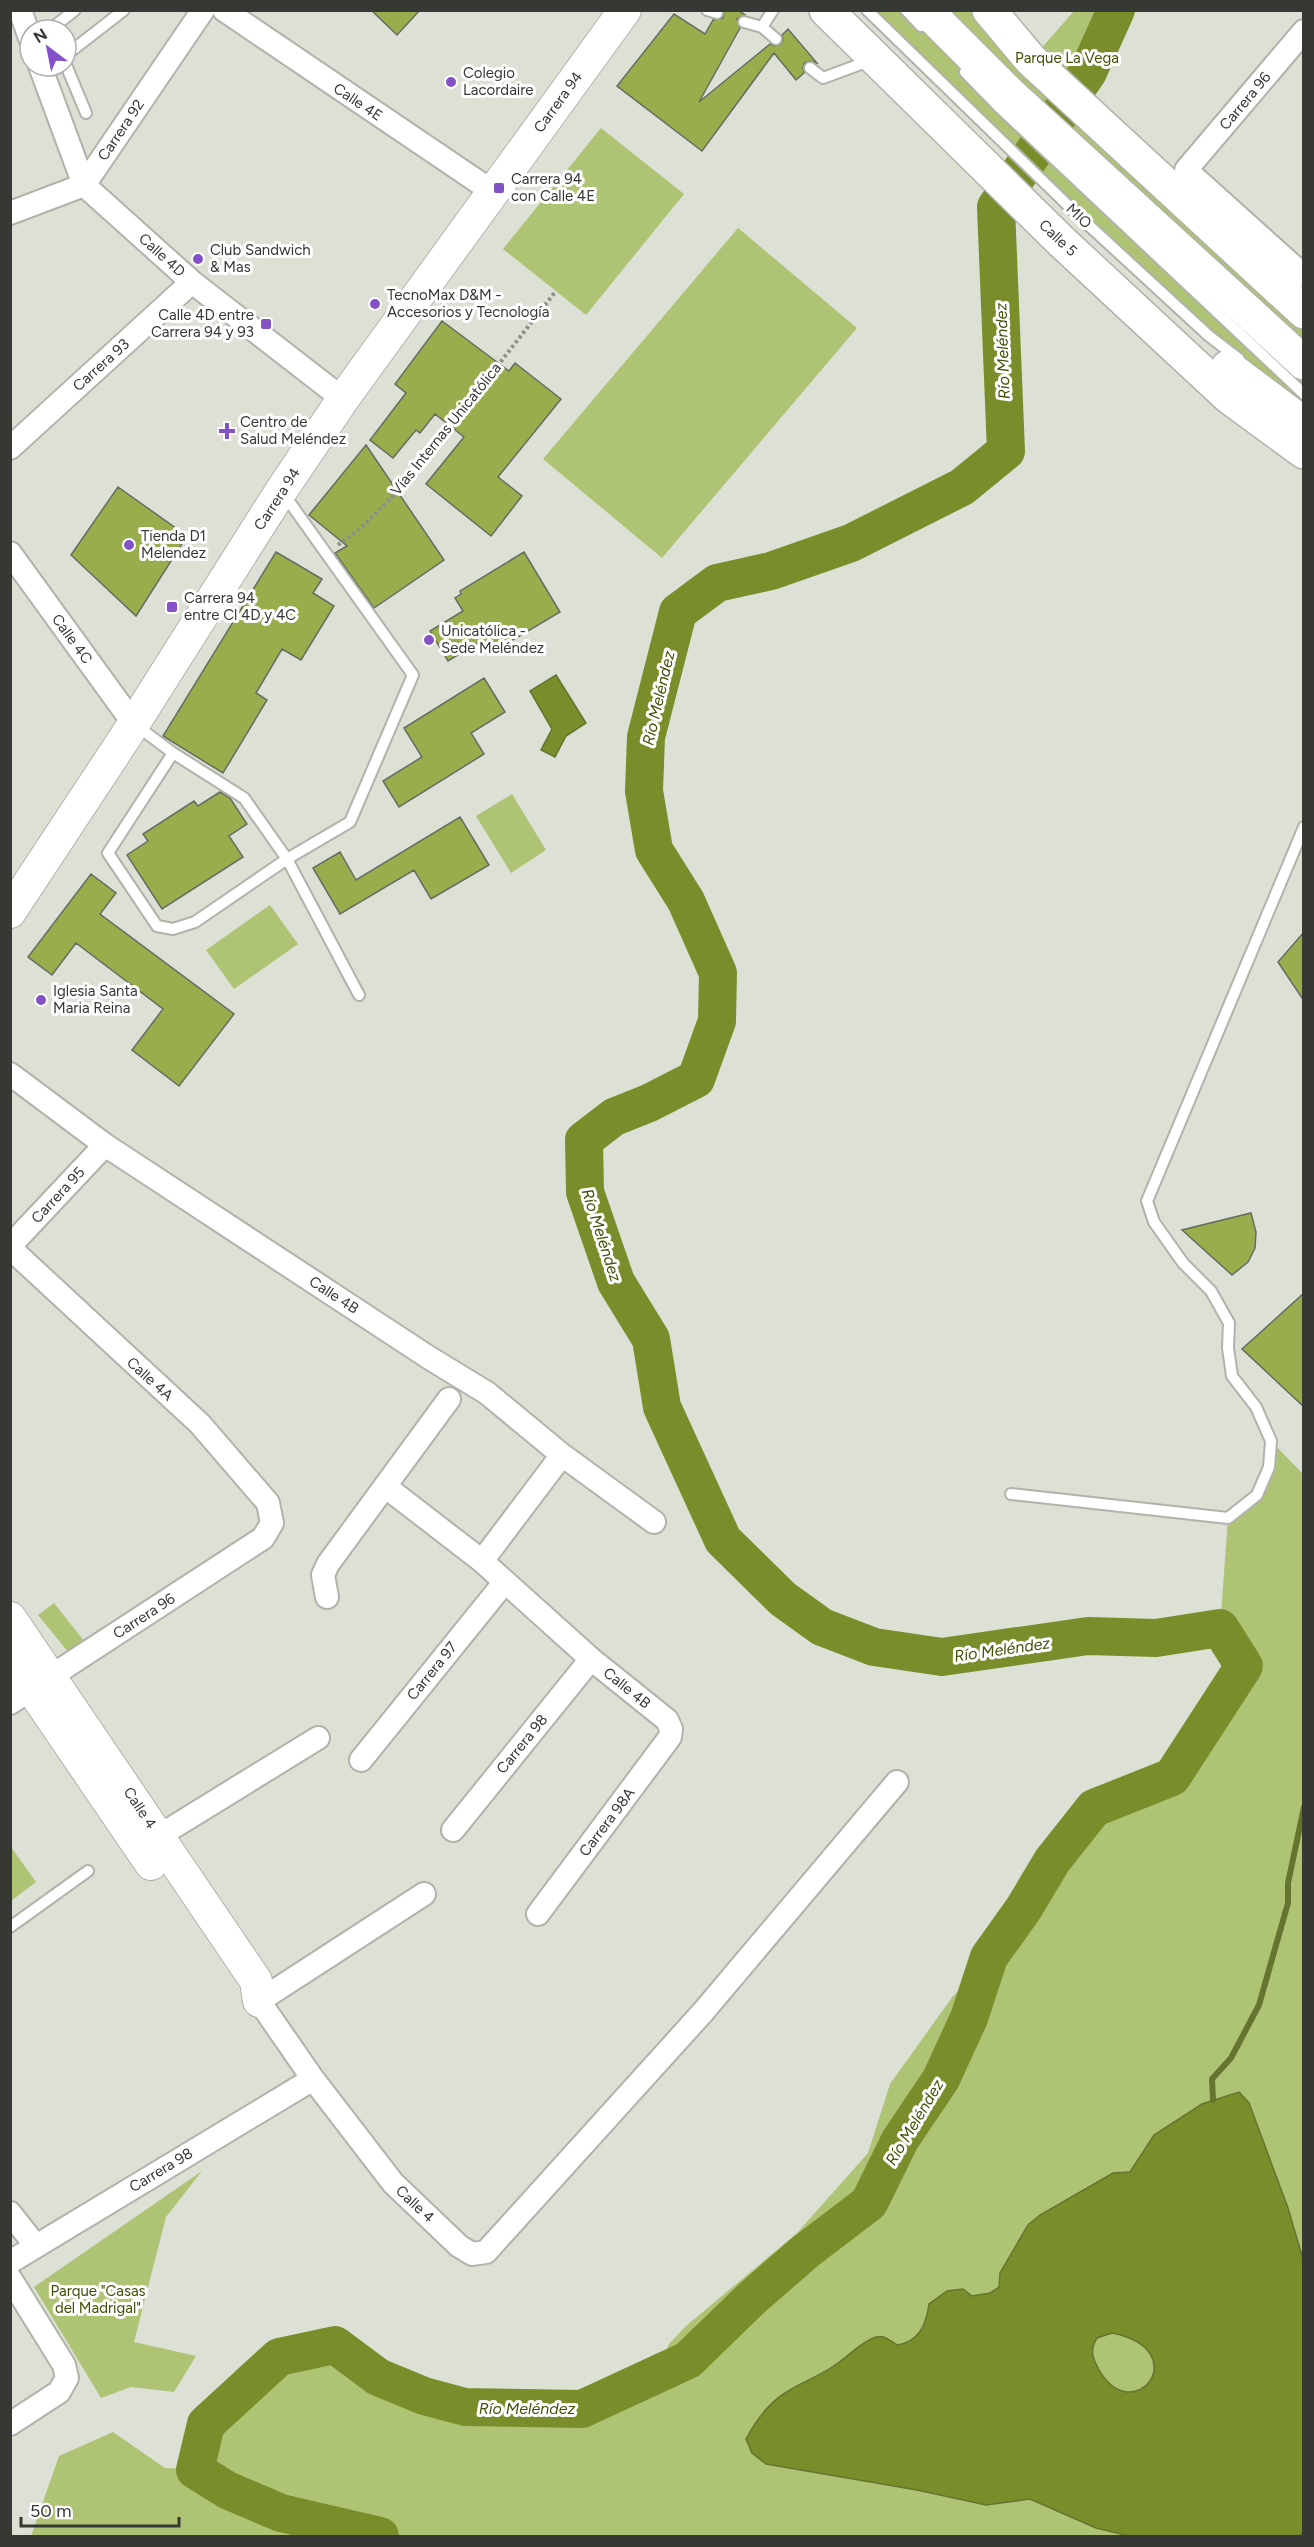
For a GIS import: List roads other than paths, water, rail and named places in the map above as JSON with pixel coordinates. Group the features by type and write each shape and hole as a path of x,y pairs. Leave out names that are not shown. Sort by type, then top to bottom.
{"main road":[{"name":"Calle 5","path":"826,10 875,58 972,133 1073,230 1229,397 1304,452"},
{"path":"853,10 972,133"},
{"path":"989,10 1034,62 1137,160 1301,296"},
{"path":"923,18 1034,62"},
{"path":"923,18 1004,100 1106,195 1304,363"},
{"path":"1073,230 1221,362 1304,424"}],"street":[{"name":"Carrera 92","path":"84,185 203,10"},
{"name":"Calle 4E","path":"224,10 493,192"},
{"name":"Carrera 94","path":"10,912 134,724 281,491 344,399 625,10"},
{"name":"Carrera 96","path":"1301,296 1185,171 1304,31"},
{"name":"Calle 4D","path":"44,78 84,185 192,282 344,399"},
{"path":"10,213 84,185"},
{"name":"Carrera 93","path":"10,448 192,282"},
{"path":"1271,333 1301,296"},
{"name":"Calle 4C","path":"10,554 134,724"},
{"name":"Calle 4B","path":"10,1074 105,1145 487,1393 562,1455 654,1522"},
{"name":"Carrera 95","path":"10,1247 105,1145"},
{"name":"Calle 4A","path":"10,1247 200,1424 268,1503 272,1523"},
{"path":"327,1597 323,1575 328,1564 387,1487 449,1399"},
{"path":"482,1561 562,1455"},
{"name":"Calle 4B","path":"387,1487 482,1561 591,1659 667,1720 671,1729"},
{"name":"Carrera 96","path":"31,1690 263,1538 272,1523"},
{"name":"Carrera 97","path":"361,1760 504,1583"},
{"name":"Calle 4","path":"10,1618 31,1690"},
{"name":"Calle 4","path":"10,1657 31,1690 256,1981 259,2001 313,2079 393,2183 459,2246 472,2254 486,2252 703,2012 897,1782"},
{"name":"Carrera 98","path":"453,1830 591,1659"},
{"name":"Carrera 98A","path":"538,1914 670,1737 671,1729"},
{"path":"150,1842 318,1738"},
{"path":"259,2001 423,1894"},
{"name":"Carrera 98","path":"10,2262 313,2079"},
{"path":"10,2213 36,2246"},
{"path":"10,2278 64,2366 67,2378 59,2392 10,2424"}],"lane":[{"path":"78,46 124,10"},
{"path":"762,27 773,10"},
{"path":"867,10 972,133"},
{"path":"744,22 762,27 776,39"},
{"path":"810,68 823,78 875,58"},
{"path":"960,66 1004,100"},
{"path":"71,78 86,113"},
{"name":"MIO","path":"1106,195 1304,394"},
{"name":"MIO","path":"1073,230 1247,365"},
{"path":"173,753 108,853 158,926 173,929 195,922 287,859 350,822 413,675 281,491"},
{"path":"134,724 173,753 244,798 287,859 359,995"},
{"path":"1011,1494 1228,1518 1257,1495 1269,1467 1271,1441 1256,1407 1232,1376 1228,1348 1228,1323 1211,1291 1183,1263 1154,1222 1147,1201 1304,827"},
{"path":"10,1927 88,1871"}],"waterway":[{"name":"Río Meléndez","path":"380,2536 281,2513 227,2490 195,2470 206,2424 279,2357 335,2345 378,2377 424,2396 465,2407 582,2409 688,2360 752,2298 806,2251 869,2203 900,2140 941,2079 969,2018 989,1957 1024,1908 1052,1861 1094,1808 1172,1777 1244,1666 1220,1628 1156,1638 1088,1636 942,1657 874,1647 822,1627 783,1599 723,1540 662,1407 651,1339 616,1282 585,1192 584,1140 614,1117 649,1103 696,1079 717,1021 718,973 686,901 654,850 644,791 646,737 678,612 717,583 771,571 851,543 962,487 1006,451 996,207 1088,72 1116,10"},
{"path":"1213,2100 1212,2079 1231,2058 1259,2005 1288,1903 1288,1883 1304,1807"}],"place":[{"name":"Colegio Lacordaire","path":"451,82"},
{"name":"Carrera 94 con Calle 4E","path":"499,188"},
{"name":"Club Sandwich & Mas","path":"198,259"},
{"name":"TecnoMax D&M - Accesorios y Tecnología","path":"375,304"},
{"name":"Calle 4D entre Carrera 94 y 93","path":"266,324"},
{"name":"Centro de Salud Meléndez","path":"227,431"},
{"name":"Tienda D1 Melendez","path":"129,545"},
{"name":"Carrera 94 entre Cl 4D y 4C","path":"172,607"},
{"name":"Unicatólica - Sede Meléndez","path":"429,640"},
{"name":"Iglesia Santa Maria Reina","path":"41,1000"}],"park label":[{"name":"Parque La Vega","path":"1067,58"},
{"name":"Parque \"Casas del Madrigal\"","path":"98,2300"}]}
